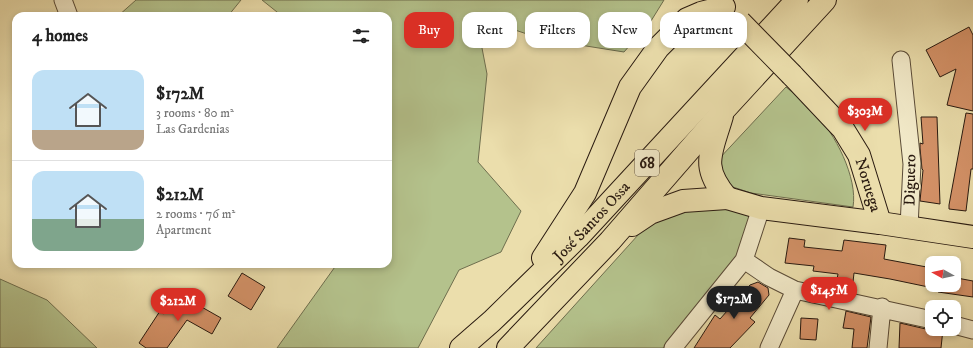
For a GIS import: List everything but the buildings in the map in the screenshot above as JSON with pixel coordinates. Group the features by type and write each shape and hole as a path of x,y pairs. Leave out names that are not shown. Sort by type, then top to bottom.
{"main road":[{"name":"José Santos Ossa","path":"461,348 492,321 578,237 797,0"},
{"name":"José Santos Ossa","path":"508,348 610,241 723,111 825,0"},
{"path":"492,321 528,278 585,193 630,87 658,48 687,19 725,4"},
{"name":"Noruega","path":"725,4 740,22 843,129 859,155 880,223"},
{"path":"723,111 709,167 717,186 727,198"},
{"path":"610,241 650,213 683,201 727,198"},
{"name":"Noruega","path":"727,198 761,208 880,223 973,237"}],"street":[{"path":"63,0 68,12"},
{"name":"Diguero","path":"902,60 912,164 909,227"},
{"path":"673,348 744,260 761,208"},
{"path":"744,260 769,277 795,290 925,318"},
{"path":"769,348 795,290"},
{"path":"878,348 882,308"},
{"path":"961,327 973,330"}],"green space":[{"path":"136,0 241,0 231,12 122,12"},
{"path":"262,0 664,0 652,19 652,12 598,12 598,48 590,47 590,12 525,12 525,33 517,31 517,12 462,12 462,48 482,48 487,74 478,162 521,211 501,252 459,270 418,348 277,348 334,268 392,268 392,12 277,12"},
{"path":"599,48 627,48 624,52"},
{"path":"786,87 814,112 830,132 837,144 843,156 852,183 854,195 853,207 751,193 724,184 717,161"},
{"path":"685,203 754,212 741,258 663,348 536,348 648,224"},
{"path":"0,279 47,300 97,348 0,348"}]}
